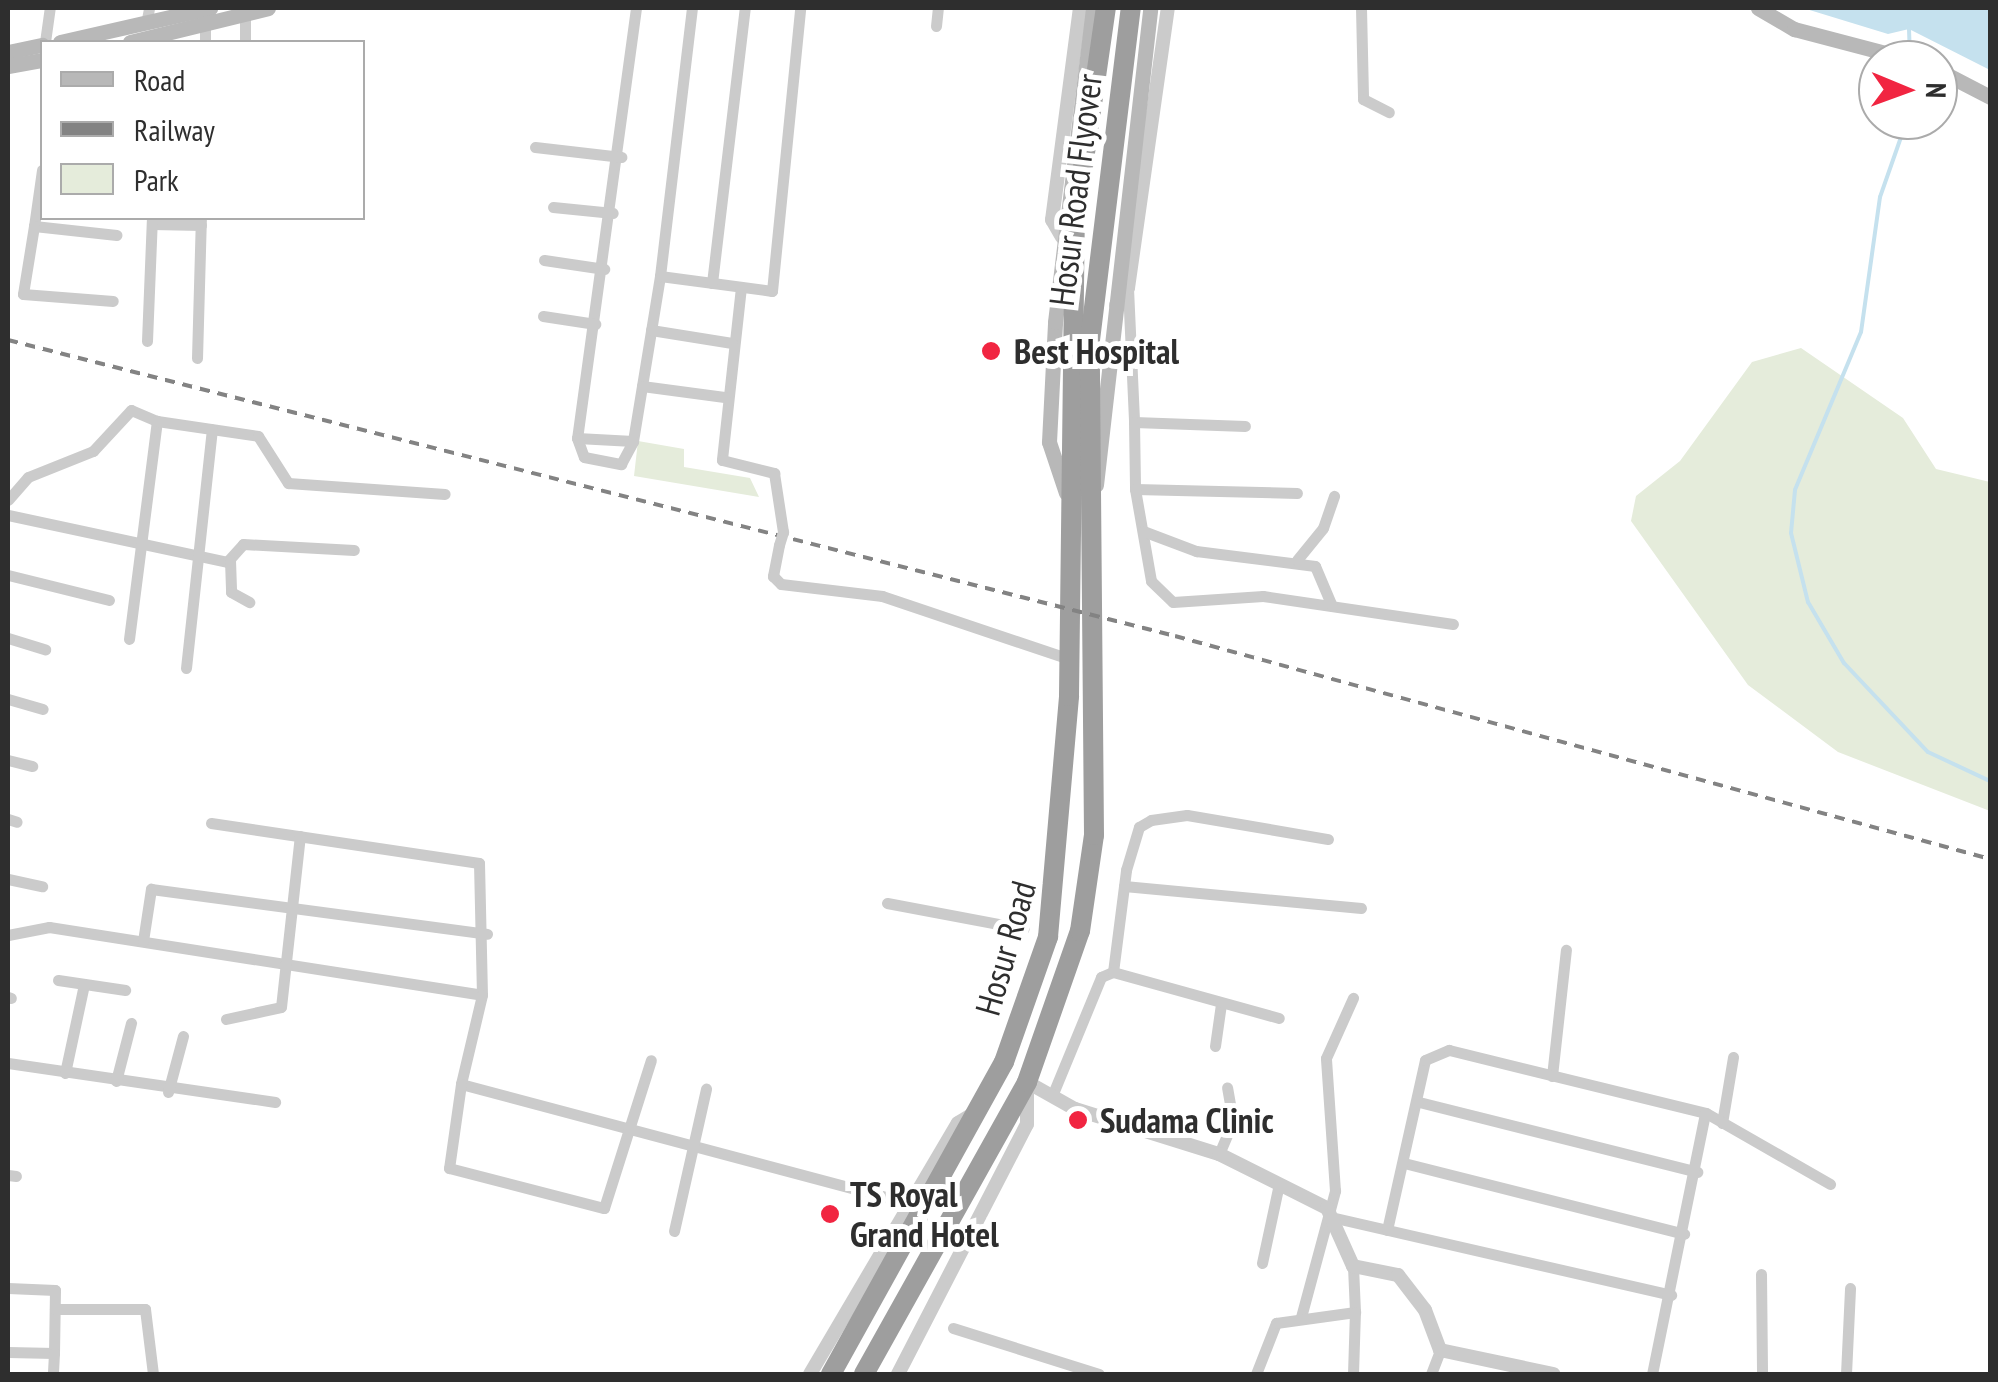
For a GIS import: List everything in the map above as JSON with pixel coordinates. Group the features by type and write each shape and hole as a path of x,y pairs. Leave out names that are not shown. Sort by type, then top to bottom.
{"highway":[{"name":"Hosur Road Flyover","path":"1092,501 1079,410 1075,222 1106,8"},
{"name":"Hosur Road Flyover","path":"1066,493 1131,8"},
{"name":"Hosur Road","path":"831,1374 980,1110 1048,937 1062,849 1069,659 1066,493"},
{"name":"Hosur Road","path":"864,1374 1027,1082 1070,965 1091,861 1092,501"}],"main road":[{"path":"67,40 147,16 210,8"},
{"path":"149,40 205,34 245,11 268,8"},
{"path":"1066,493 1049,442 1062,237 1093,8"},
{"path":"1092,501 1105,452 1112,310 1150,8"},
{"path":"1758,8 1794,29 1858,46"},
{"path":"8,52 40,45"},
{"path":"8,66 40,60"},
{"path":"1958,80 1990,97"}],"street":[{"path":"45,40 50,8"},
{"path":"636,8 621,158 577,438 584,457 622,464 633,441 652,330 692,8"},
{"path":"712,283 745,8"},
{"path":"660,276 772,291 800,8"},
{"path":"936,26 938,8"},
{"path":"1062,237 1052,220 1080,8"},
{"path":"1168,8 1128,288 1135,489 1151,581 1173,602 1263,596 1453,624"},
{"path":"1361,8 1363,98 1389,112"},
{"path":"245,11 245,40"},
{"path":"535,148 621,158"},
{"path":"40,184 23,294 113,302"},
{"path":"553,207 613,213"},
{"path":"146,342 152,220 201,221 197,358"},
{"path":"34,226 117,235"},
{"path":"544,260 604,269"},
{"path":"740,287 724,398 722,460 774,473 783,532 773,576 780,584 882,596 1069,659"},
{"path":"1112,310 1128,288"},
{"path":"543,316 596,324"},
{"path":"652,330 732,343"},
{"path":"642,386 724,398"},
{"path":"8,500 28,476 92,450 131,410 157,422 258,436 288,483 445,494"},
{"path":"130,639 157,422"},
{"path":"1134,422 1245,426"},
{"path":"186,668 212,430"},
{"path":"577,438 633,441"},
{"path":"1135,489 1296,493"},
{"path":"1297,560 1324,528 1334,496"},
{"path":"8,515 142,550 230,560"},
{"path":"1143,531 1196,550 1297,560 1322,574 1332,606"},
{"path":"250,602 231,592 230,560 243,544 354,550"},
{"path":"8,575 109,600"},
{"path":"8,638 45,650"},
{"path":"8,699 43,709"},
{"path":"8,760 32,766"},
{"path":"1112,972 1124,886 1139,827 1151,820 1187,815 1328,838"},
{"path":"211,824 479,863 487,934 482,995 446,1158 462,1176 604,1208 636,1129 651,1060"},
{"path":"226,1018 281,1006 292,964 292,909 300,836"},
{"path":"8,878 42,886"},
{"path":"1124,886 1361,908"},
{"path":"143,941 152,888 487,934"},
{"path":"888,903 1024,929"},
{"path":"8,936 49,927 482,995"},
{"path":"1552,1076 1566,950"},
{"path":"1052,1096 1101,977 1112,972 1279,1018"},
{"path":"58,980 125,990"},
{"path":"65,1073 84,984"},
{"path":"1302,1317 1329,1213 1336,1161 1326,1058 1352,998"},
{"path":"1215,1046 1221,1004"},
{"path":"116,1081 130,1023"},
{"path":"168,1092 184,1036"},
{"path":"1387,1230 1432,1053 1552,1076 1705,1113 1830,1184"},
{"path":"1722,1123 1734,1058"},
{"path":"8,1063 168,1092 275,1102"},
{"path":"898,1374 1027,1124 1027,1082 1052,1096 1220,1154 1329,1213 1671,1296"},
{"path":"461,1084 692,1142 912,1204"},
{"path":"1220,1154 1234,1122 1227,1088"},
{"path":"674,1232 706,1089"},
{"path":"1419,1102 1698,1172"},
{"path":"810,1374 958,1123 980,1110"},
{"path":"1652,1374 1698,1172 1705,1113"},
{"path":"1404,1163 1684,1234"},
{"path":"1262,1263 1279,1184"},
{"path":"1329,1213 1353,1266 1353,1374"},
{"path":"1353,1266 1398,1275 1426,1310 1440,1350 1430,1374"},
{"path":"1761,1274 1762,1374"},
{"path":"8,1288 55,1290 53,1374"},
{"path":"1846,1374 1850,1288"},
{"path":"55,1309 145,1309 153,1374"},
{"path":"1256,1374 1270,1330 1302,1317 1355,1312"},
{"path":"954,1328 1099,1374"},
{"path":"1440,1350 1552,1374"},
{"path":"8,1352 54,1354"}],"green space":[{"path":"1801,348 1903,418 1936,469 1990,482 1990,811 1838,752 1748,685 1631,521 1636,496 1680,461 1752,362"},
{"path":"638,441 684,449 684,467 750,478 759,497 634,476"}],"water":[{"path":"1803,8 1990,8 1990,70 1958,54 1958,40 1931,40 1909,29 1888,34"}],"waterway":[{"path":"1909,29 1909,40"},
{"path":"1900,140 1880,197 1861,332 1795,490 1791,533 1808,602 1844,663 1928,752 1990,781"}],"railway":[{"path":"8,340 1175,636 1990,859"}],"place":[{"name":"Best Hospital","path":"991,351"},
{"name":"Sudama Clinic","path":"1078,1120"},
{"name":"TS Royal Grand Hotel","path":"830,1214"}]}
